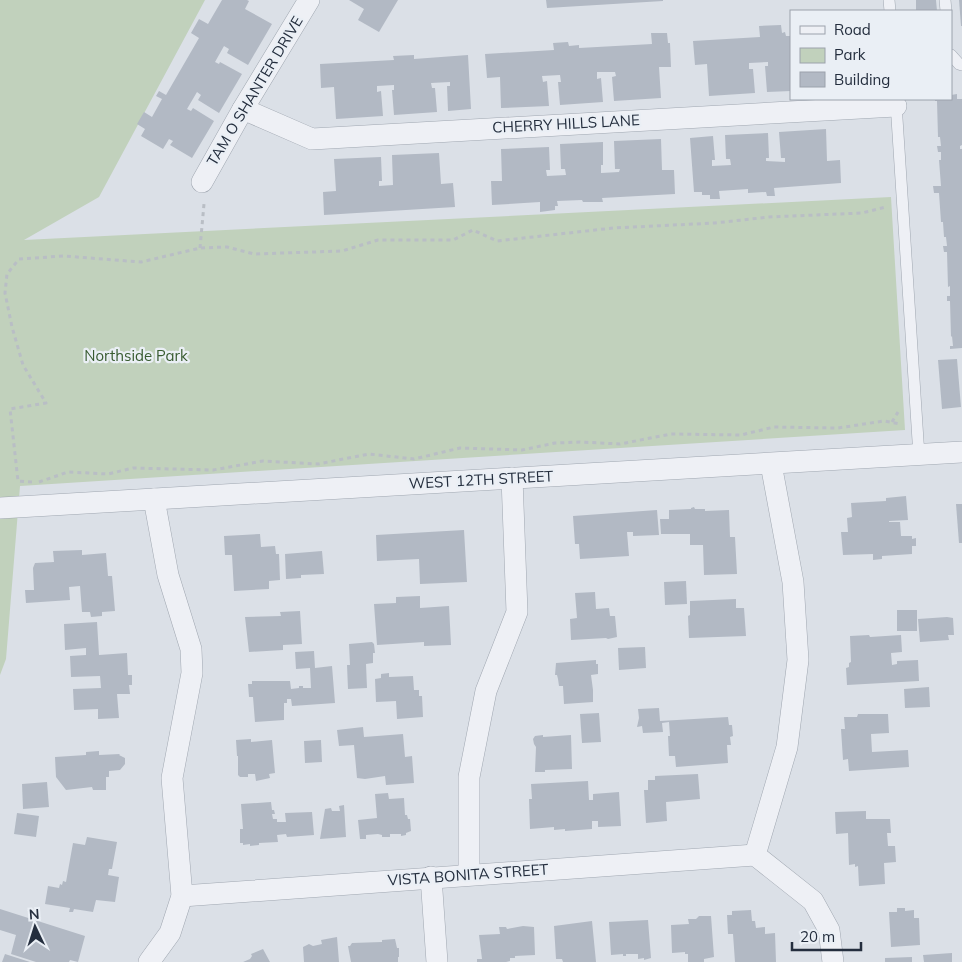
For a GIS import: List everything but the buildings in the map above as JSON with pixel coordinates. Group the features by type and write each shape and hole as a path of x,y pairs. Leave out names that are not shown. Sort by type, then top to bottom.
{"street":[{"name":"TAM O SHANTER DRIVE","path":"202,182 243,109 309,0"},
{"name":"CHERRY HILLS LANE","path":"243,109 312,139 896,102"},
{"name":"WEST 12TH STREET","path":"0,508 962,452"},
{"path":"770,464 793,582 798,660 786,747 755,855 813,901 829,930 833,962"},
{"path":"469,874 469,777 486,691 517,612 512,478"},
{"path":"149,962 170,933 182,896 172,778 192,673 190,649 168,575 154,499"},
{"name":"VISTA BONITA STREET","path":"182,896 755,855"},
{"path":"432,877 437,962"}],"lane":[{"path":"896,102 919,456"}],"path":[{"path":"200,248 205,196 202,182"},
{"path":"888,216 888,207 862,213 769,217 715,223 613,228 497,241 473,230 453,240 378,240 342,251 254,254 227,247 200,248 141,262 64,256 19,259 7,274 5,293 23,365 46,403 10,409 18,481 38,482 68,472 108,474 133,468 213,470 263,461 318,464 369,454 414,458 460,448 522,450 555,443 620,444 671,434 741,435 774,427 838,428 884,421 917,426"},
{"path":"892,422 900,410"}],"green space":[{"name":"Northside Park","path":"0,0 205,0 99,197 24,240 891,197 905,430 20,486 6,659 0,675"}]}
